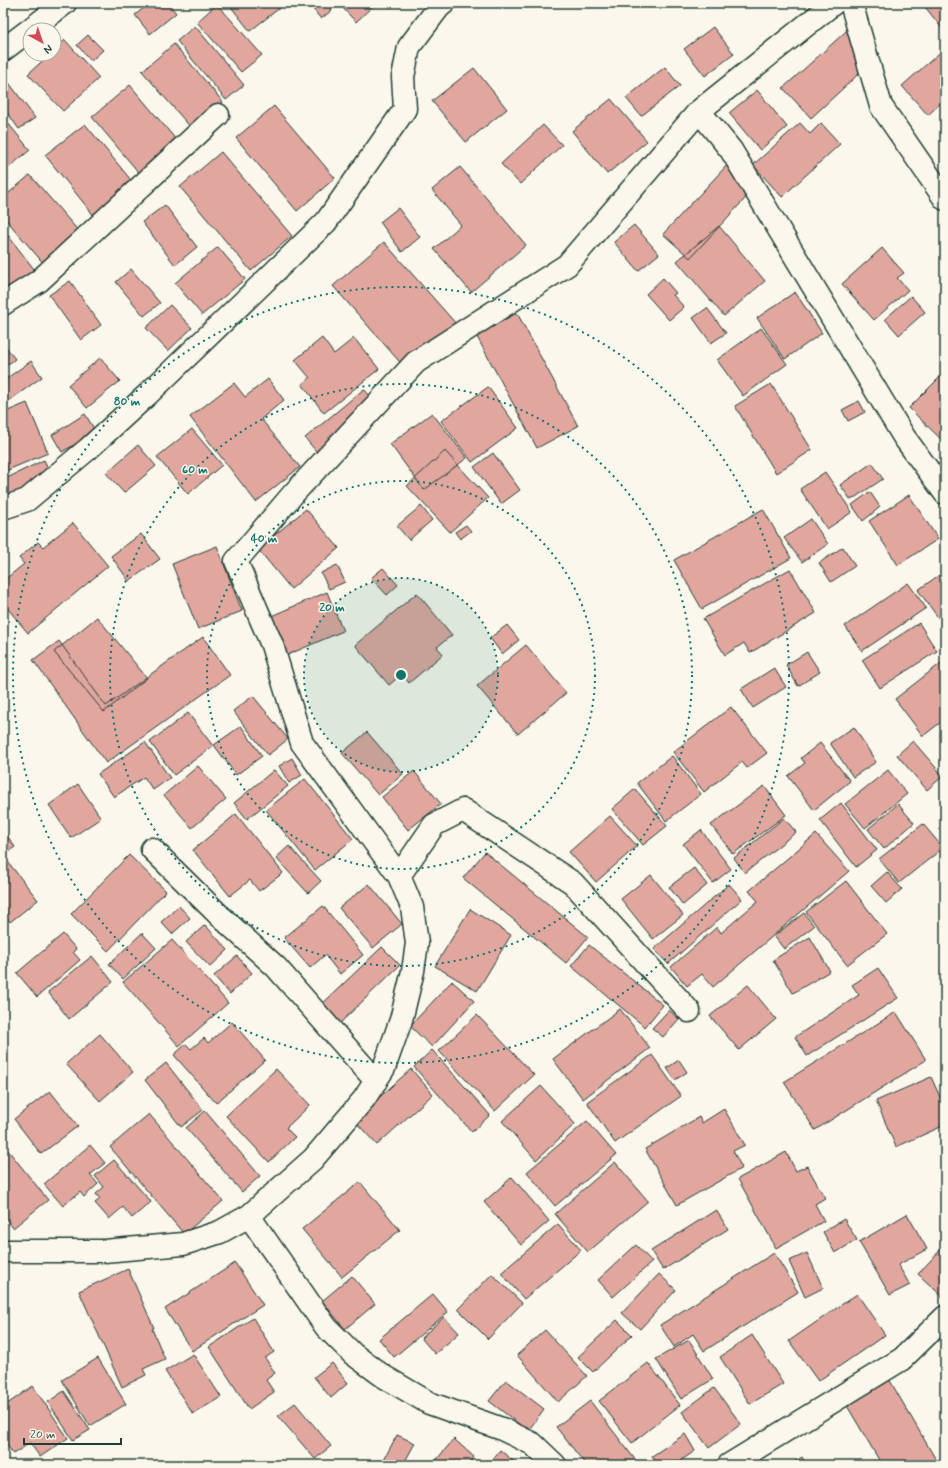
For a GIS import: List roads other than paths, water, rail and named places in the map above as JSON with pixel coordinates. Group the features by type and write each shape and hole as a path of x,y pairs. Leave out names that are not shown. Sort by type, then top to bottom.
{"street":[{"path":"3,50 65,3"},
{"path":"3,508 27,500 88,449 147,395 326,222 405,110 403,77 409,47 438,7 444,3"},
{"path":"3,1251 104,1252 183,1244 220,1232 249,1216 313,1159 364,1099 376,1081 384,1068 401,1020 413,971 417,943 412,907 399,876 302,743 272,645 236,561 294,493 416,362 567,265 699,110 834,3"},
{"path":"851,3 881,106 945,199"},
{"path":"699,110 731,150 904,437 945,493"},
{"path":"3,304 39,281 218,116"},
{"path":"399,876 434,825 463,810 573,883 689,1011"},
{"path":"152,849 218,914 276,967 376,1081"},
{"path":"249,1216 326,1327 353,1354 383,1376 429,1403 502,1429 533,1444 555,1465"},
{"path":"729,1465 902,1359 945,1317"}]}
